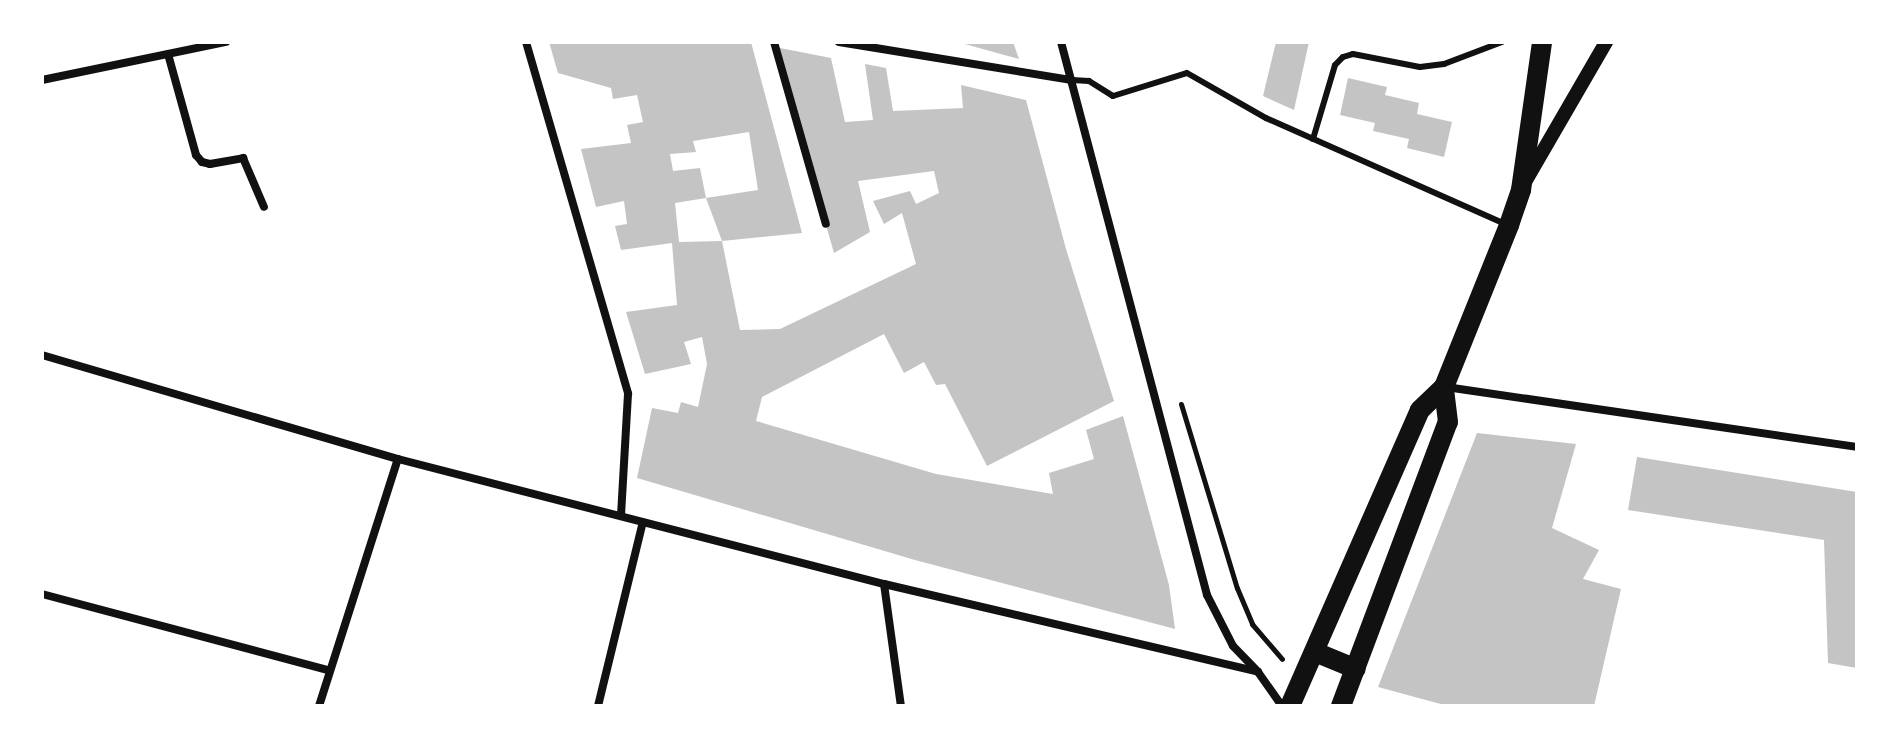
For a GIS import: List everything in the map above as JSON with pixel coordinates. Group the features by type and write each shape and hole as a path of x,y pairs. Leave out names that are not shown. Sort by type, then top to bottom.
{"main road":[{"path":"1290,706 1420,410 1444,387 1509,225 1521,190 1542,42"},
{"path":"1345,705 1448,422 1444,387"},
{"path":"1315,652 1356,669"}],"street":[{"path":"42,80 226,42"},
{"path":"526,42 628,394 621,515"},
{"path":"774,42 826,224"},
{"path":"839,42 1072,80"},
{"path":"1061,42 1207,595 1233,646 1258,672 1282,706"},
{"path":"1521,190 1606,42"},
{"path":"168,54 196,155 202,162 210,164 243,158 264,207"},
{"path":"42,355 398,459 884,584 1258,672"},
{"path":"1444,387 1857,447"},
{"path":"319,706 398,459"},
{"path":"598,706 643,522"},
{"path":"884,584 901,706"},
{"path":"42,594 328,670"}],"lane":[{"path":"1313,139 1335,65 1343,57 1353,54 1420,67 1444,64 1502,42"},
{"path":"1072,80 1089,81 1113,96 1187,73 1266,118 1509,225"}],"building":[{"path":"549,42 751,42 802,233 722,241 740,330 780,329 916,264 902,213 884,224 873,201 910,191 916,204 939,193 934,171 858,181 870,232 834,253 775,47 831,58 845,122 873,120 865,64 886,68 893,111 963,108 961,85 1026,100 1066,249 1114,401 987,466 945,384 936,385 924,362 904,373 884,334 762,397 756,421 936,474 1053,494 1049,473 1094,459 1086,430 1123,416 1169,585 1175,629 915,560 637,478 652,408 678,413 681,402 698,407 707,364 702,337 684,342 691,364 645,374 626,312 677,305 672,243 621,250 615,226 627,224 624,201 596,207 581,149 631,143 627,125 643,122 637,95 613,99 611,88 558,73","holes":["749,132 758,190 706,198 700,168 673,171 670,154 696,152 693,141","706,198 722,241 679,242 675,203"]},
{"path":"1013,42 1019,59 961,43"},
{"path":"1276,42 1309,42 1294,110 1263,96"},
{"path":"1348,78 1387,87 1385,95 1419,103 1417,114 1452,122 1444,157 1407,148 1409,139 1373,131 1375,123 1340,115"},
{"path":"1477,433 1576,444 1552,528 1599,550 1583,579 1621,589 1594,706 1448,706 1378,687"},
{"path":"1637,457 1857,492 1857,668 1828,663 1824,540 1628,510"}]}
